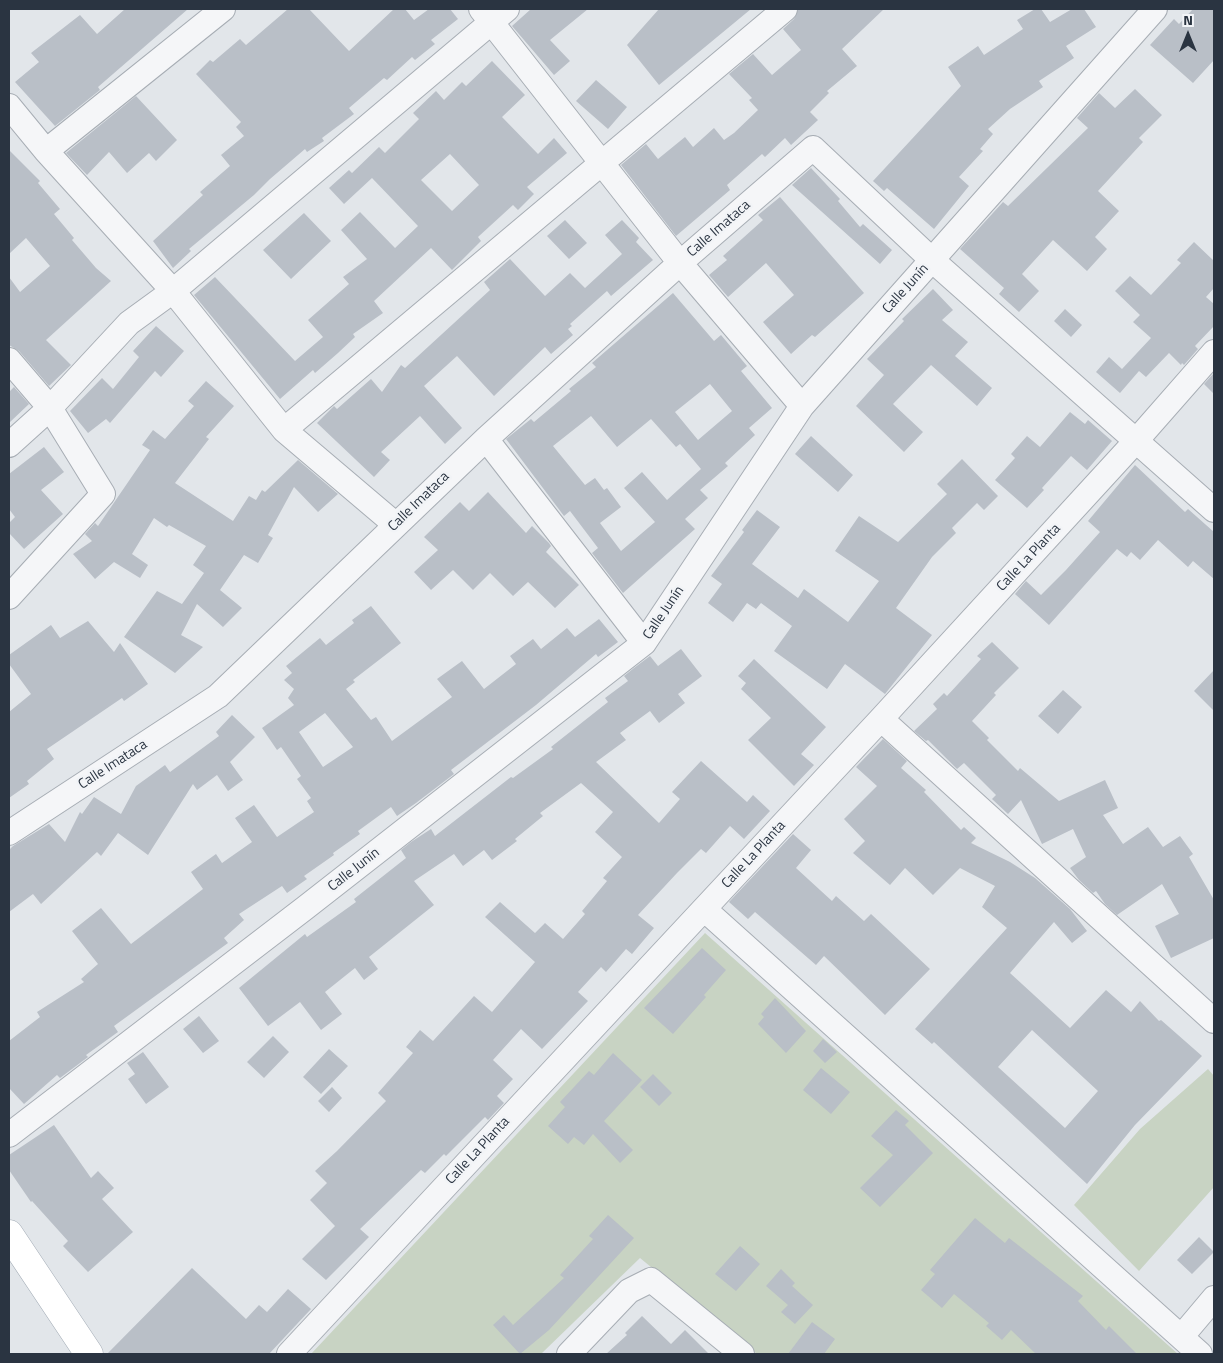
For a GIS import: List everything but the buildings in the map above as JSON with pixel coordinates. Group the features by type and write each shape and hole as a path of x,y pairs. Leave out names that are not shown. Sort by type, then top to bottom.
{"main road":[{"path":"9,1234 89,1354"}],"street":[{"path":"46,151 223,9"},
{"path":"284,430 786,9"},
{"name":"Calle Junín","path":"9,1135 305,908 644,643 802,406 1155,9"},
{"path":"9,445 50,408 130,323 173,291 493,13 680,263 802,406"},
{"path":"9,106 46,151 173,291 284,430 396,525"},
{"name":"Calle Imataca","path":"9,834 218,696 486,439 680,263 813,148 932,260"},
{"path":"932,260 1135,442 1214,510"},
{"name":"Calle La Planta","path":"289,1354 881,719 1135,442 1214,352"},
{"path":"9,360 50,408 103,494 9,597"},
{"path":"486,439 644,643"},
{"path":"881,719 1214,1021"},
{"path":"704,910 1200,1354"},
{"path":"570,1354 630,1291 651,1280 742,1354"},
{"path":"1182,1336 1214,1298"}],"green space":[{"path":"705,933 1178,1354 757,1354 640,1258 541,1354 311,1354"},
{"path":"1208,1069 1214,1076 1214,1187 1139,1271 1074,1205 1140,1129"}]}
